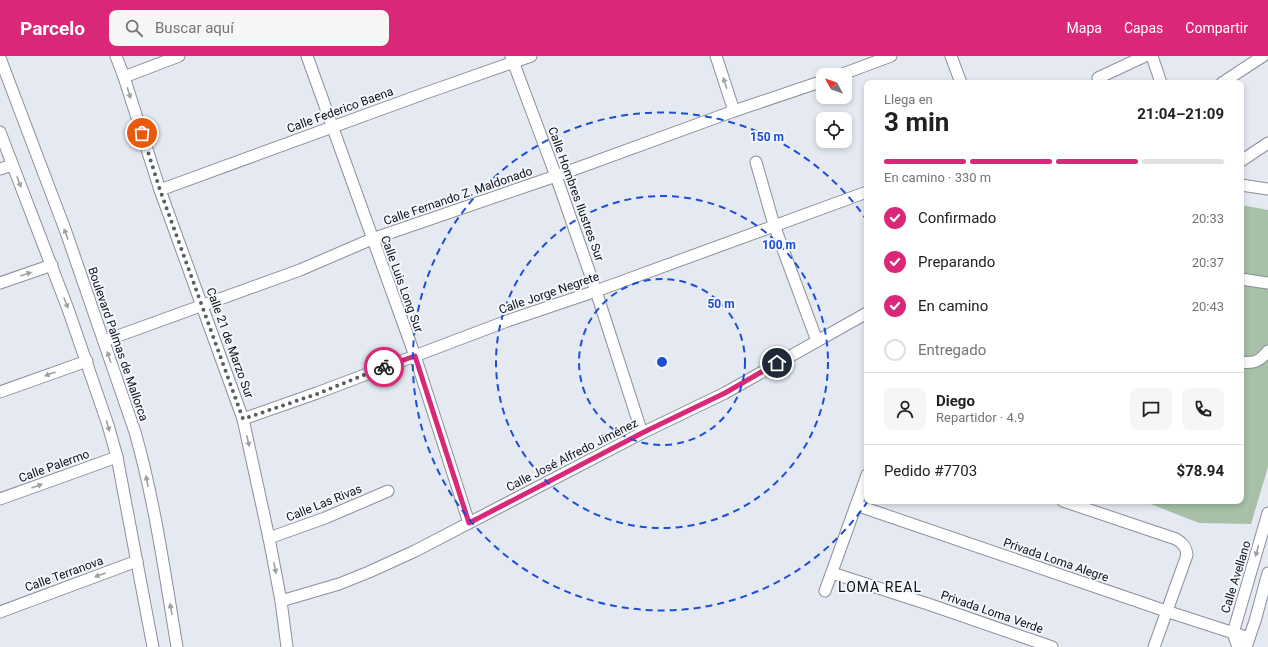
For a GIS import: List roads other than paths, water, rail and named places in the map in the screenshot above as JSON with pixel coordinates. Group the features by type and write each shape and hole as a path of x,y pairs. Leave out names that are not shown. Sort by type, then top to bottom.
{"street":[{"name":"Calle 21 de Marzo Sur","path":"116,56 124,76 160,190 243,419 269,538 281,601 287,647"},
{"path":"124,76 179,56"},
{"name":"Calle Luis Long Sur","path":"307,56 415,356 469,523"},
{"name":"Calle Federico Baena","path":"160,190 512,59 531,56"},
{"path":"716,56 734,111"},
{"path":"852,71 891,56"},
{"path":"951,56 960,80"},
{"path":"1098,78 1145,56"},
{"path":"1152,56 1160,80"},
{"path":"1227,80 1263,56"},
{"name":"Boulevard Palmas de Mallorca","path":"0,58 66,232 135,432 142,458 177,647"},
{"name":"Calle Hombres Ilustres Sur","path":"512,59 556,176 596,291 642,433"},
{"name":"Calle Fernando Z. Maldonado","path":"104,341 300,270 372,239 556,176 734,111 816,83"},
{"path":"0,132 52,265 87,361 108,425 117,457 154,647"},
{"path":"1244,159 1268,143"},
{"path":"756,162 774,225 816,341"},
{"path":"0,169 12,165"},
{"path":"1244,185 1268,189"},
{"name":"Calle Jorge Negrete","path":"243,419 317,394 507,322 864,193"},
{"path":"0,282 52,265"},
{"path":"1244,279 1268,283"},
{"name":"Calle José Alfredo Jiménez","path":"281,601 339,584 415,551 642,433 725,393 864,315"},
{"path":"1244,362 1254,363 1259,361 1268,351"},
{"path":"0,392 87,361"},
{"name":"Calle Palermo","path":"0,499 117,457"},
{"path":"825,591 864,483"},
{"name":"Calle Las Rivas","path":"269,538 325,518 388,491"},
{"path":"1072,504 1176,539 1182,543 1187,555 1154,647"},
{"name":"Privada Loma Alegre","path":"856,505 1233,633 1248,642"},
{"name":"Calle Avellano","path":"1238,647 1233,633 1268,514"},
{"name":"Calle Terranova","path":"0,612 137,562"},
{"name":"Privada Loma Verde","path":"832,573 928,604 1052,647"},
{"path":"1248,642 1266,590 1268,573"}],"district":[{"name":"LOMA REAL","path":"880,587"}]}
